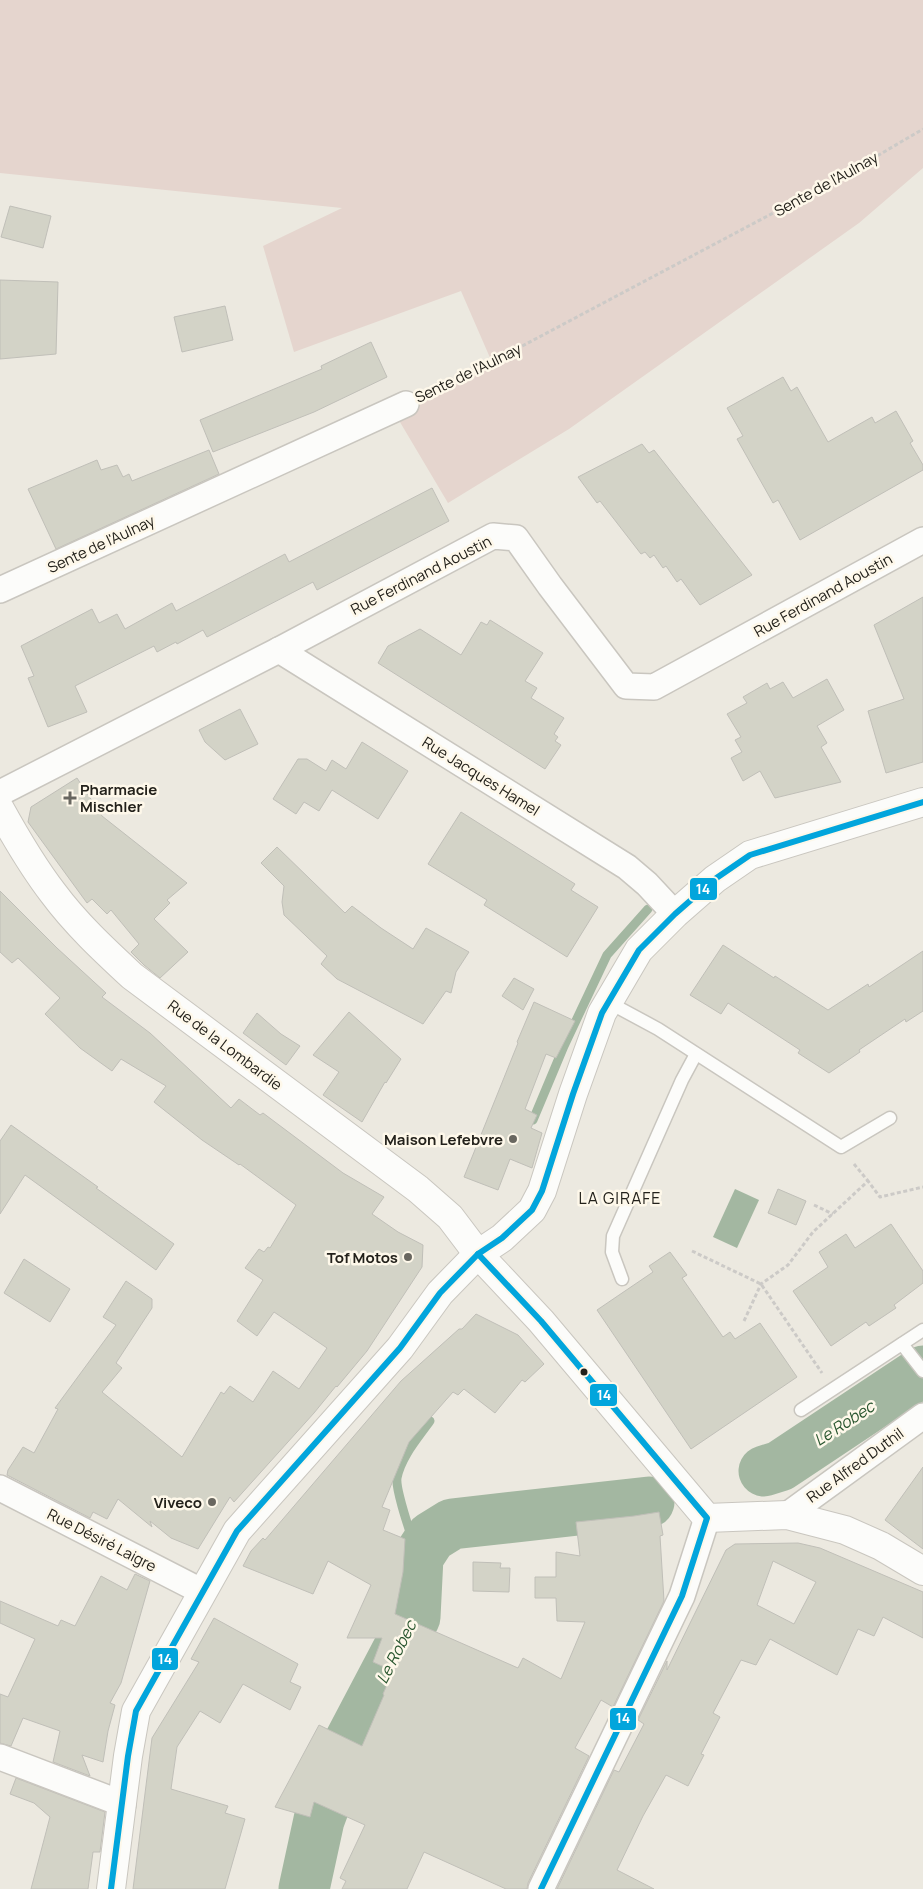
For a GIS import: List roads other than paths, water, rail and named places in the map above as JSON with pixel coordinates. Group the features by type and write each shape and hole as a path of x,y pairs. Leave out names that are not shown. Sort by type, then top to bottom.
{"main road":[{"path":"111,1889 128,1756 136,1711 237,1531 400,1348 440,1293 478,1254 502,1238 532,1210 542,1191 573,1094 602,1013 639,950 675,914 716,879 750,856 923,802"},
{"name":"Rue de la Lombardie","path":"0,809 11,830 52,893 99,946 132,976 418,1189 450,1217 478,1254 541,1321 707,1518"},
{"path":"707,1518 787,1515 844,1530 881,1546 923,1572"}],"street":[{"name":"Sente de l'Aulnay","path":"0,590 406,404"},
{"name":"Rue Ferdinand Aoustin","path":"0,793 279,650 493,536 516,538 626,686 654,686 923,540"},
{"name":"Rue Jacques Hamel","path":"279,650 627,867 647,884 675,914"},
{"name":"Rue Alfred Duthil","path":"787,1515 923,1416"},
{"name":"Rue Désiré Laigre","path":"0,1488 203,1592"},
{"path":"541,1889 682,1596 707,1518"},
{"path":"0,1757 123,1804"}],"lane":[{"path":"608,1002 658,1029 841,1146 890,1118"},
{"path":"622,1279 612,1252 613,1236 682,1080 696,1054"},
{"path":"801,1410 923,1330"},
{"path":"902,1344 920,1367"}],"waterway":[{"path":"533,1120 564,1046 607,955 648,909"},
{"name":"Le Robec","path":"764,1471 780,1466 923,1371"},
{"path":"418,1557 402,1505 397,1478 406,1455 430,1421"},
{"name":"Le Robec","path":"304,1889 319,1820 345,1750 415,1617 418,1557 431,1537 452,1524 649,1502"}],"place":[{"name":"Pharmacie Mischler","path":"70,798"},
{"name":"Maison Lefebvre","path":"513,1139"},
{"name":"Tof Motos","path":"408,1257"},
{"name":"Viveco","path":"212,1502"}],"district":[{"name":"LA GIRAFE","path":"620,1198"}]}
